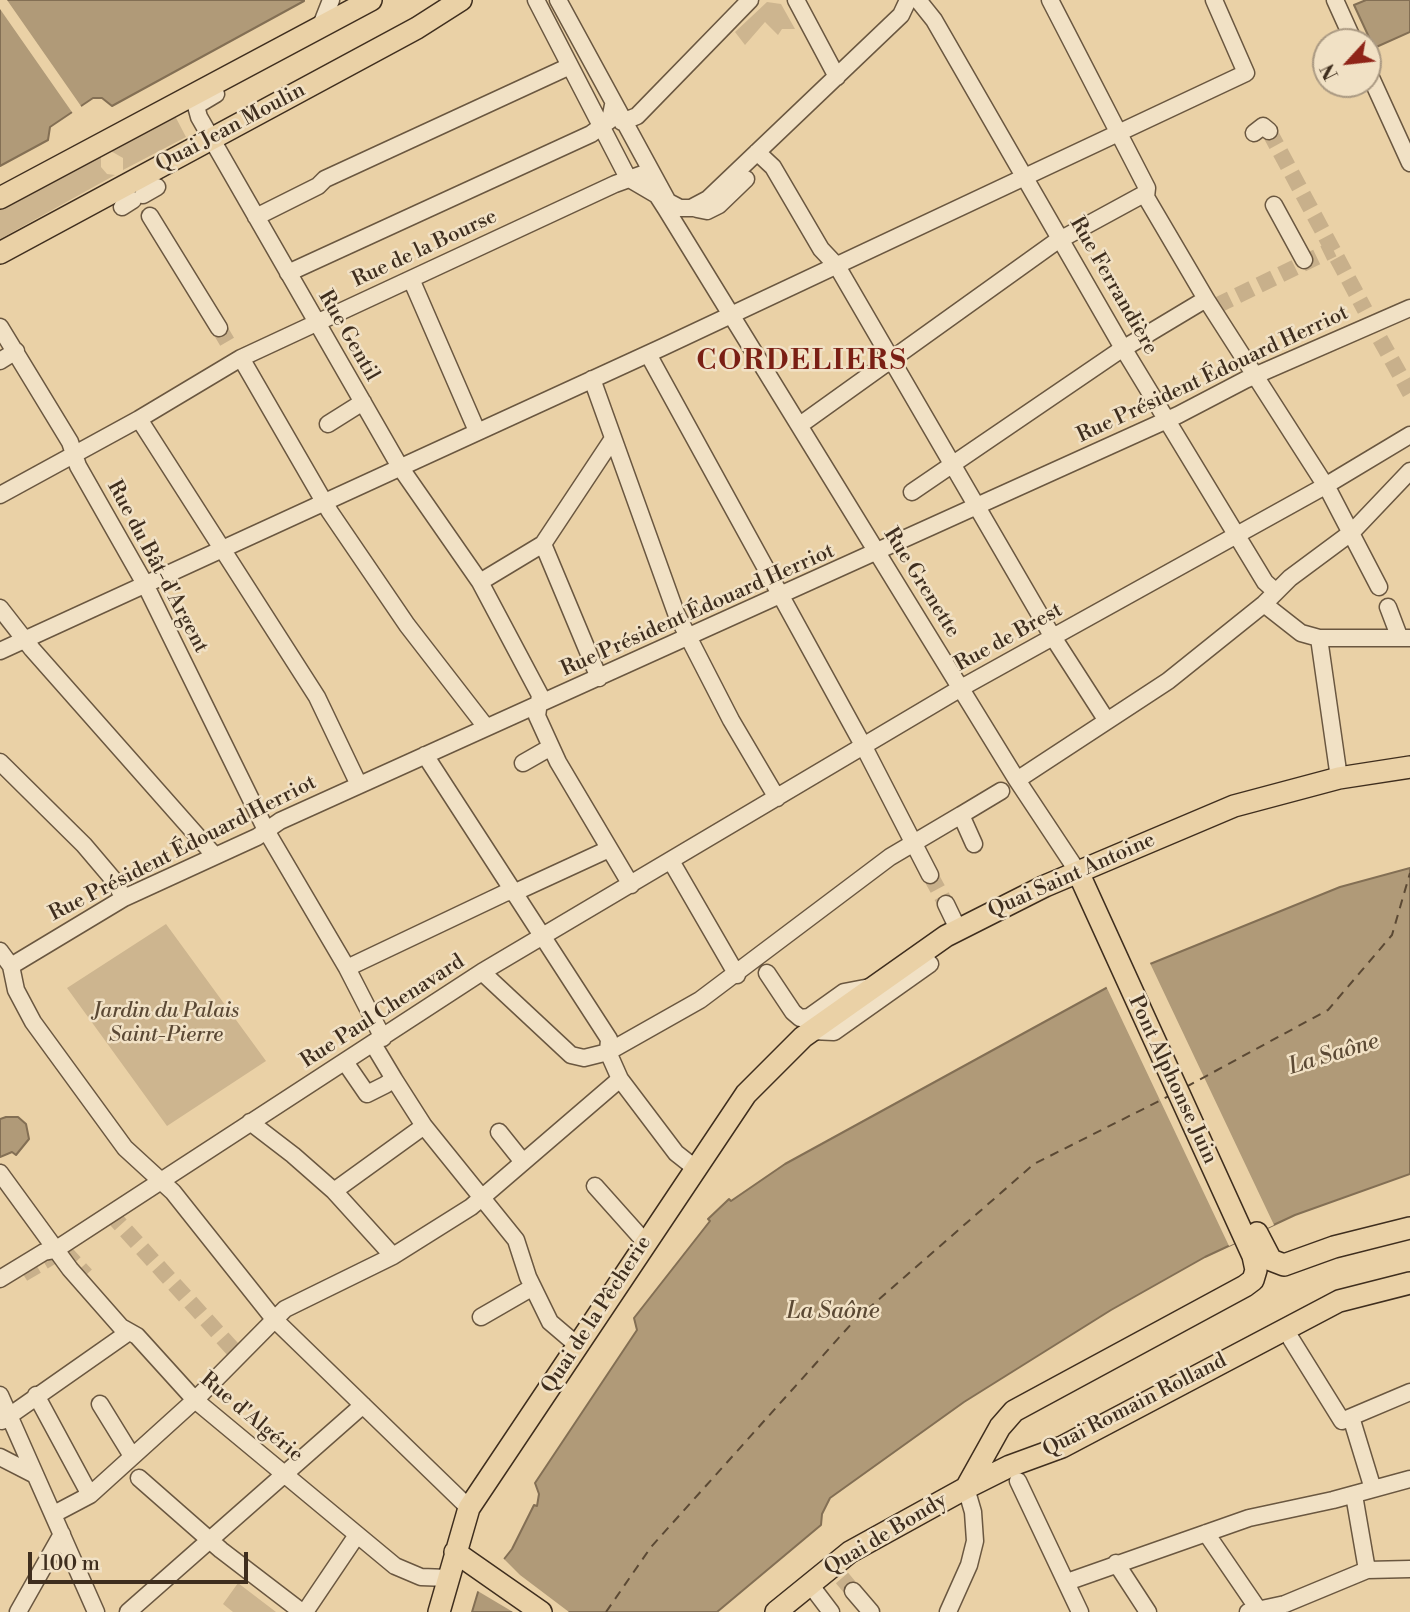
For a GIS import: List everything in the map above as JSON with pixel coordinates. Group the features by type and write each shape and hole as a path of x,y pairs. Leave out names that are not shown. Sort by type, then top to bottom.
{"main road":[{"path":"0,198 199,89 371,0"},
{"name":"Quai Jean Moulin","path":"0,253 417,28 461,0"},
{"name":"Quai Saint Antoine","path":"773,1067 811,1031 864,1002 958,929 1078,872 1234,806 1339,778 1410,766"},
{"name":"Pont Alphonse Juin","path":"1078,872 1103,921 1140,1013 1251,1235"},
{"name":"Quai de la Pêcherie","path":"439,1612 470,1508 695,1168 748,1092 773,1067"},
{"path":"1251,1235 1271,1260 1284,1265 1327,1249 1410,1228"},
{"path":"966,1488 1000,1427 1014,1411 1253,1280 1256,1263 1251,1235"},
{"name":"Quai Romain Rolland","path":"966,1488 1010,1466 1062,1447 1339,1301 1410,1283"},
{"name":"Quai de Bondy","path":"776,1612 809,1583 837,1571 966,1488"},
{"path":"455,1552 541,1612"}],"street":[{"path":"320,28 331,0"},
{"path":"537,0 628,178 662,199 707,211 719,205 746,179"},
{"name":"Rue Grenette","path":"558,0 651,171 662,199 680,231 961,688 1023,776 1078,872"},
{"path":"622,122 637,116 750,0"},
{"path":"796,0 837,77"},
{"path":"680,231 683,215 708,199 777,136 901,15 908,0"},
{"name":"Rue Ferrandière","path":"918,0 934,20 1124,348 1265,582 1275,591"},
{"path":"800,425 1061,240 1144,194 1147,188 1050,0"},
{"path":"0,650 648,354 1246,73 1214,0"},
{"path":"1335,0 1348,28"},
{"name":"Rue Gentil","path":"273,53 267,64 196,106 211,138 400,467 481,582 540,695 537,716 551,747 631,885"},
{"path":"257,217 318,186 325,178 570,66"},
{"path":"1380,98 1410,163"},
{"path":"288,273 601,128 610,120 613,105"},
{"path":"777,136 775,156 794,192"},
{"path":"757,152 773,167 821,248 837,266 977,507 1020,567 1055,638 1107,721"},
{"name":"Rue de la Bourse","path":"0,495 139,419 240,359 628,178 651,171"},
{"path":"1144,194 1325,486 1352,532 1379,587"},
{"path":"527,234 568,215 576,203"},
{"path":"1274,205 1304,260"},
{"path":"150,216 219,328"},
{"path":"411,279 477,431"},
{"path":"341,310 348,316 390,297"},
{"path":"912,492 1124,348 1211,305"},
{"name":"Rue Président Édouard Herriot","path":"11,966 124,898 267,832 280,821 779,597 1168,419 1255,376 1410,308"},
{"name":"Rue du Bât-d'Argent","path":"0,327 70,442 145,584 267,832 347,968 394,1079 425,1126 516,1240 533,1287 550,1322 577,1345"},
{"path":"229,345 240,359 324,502 407,625 486,727"},
{"path":"0,361 16,351"},
{"path":"648,354 779,597 864,747 930,875"},
{"path":"592,379 665,586 731,720 777,798"},
{"path":"328,424 363,402"},
{"path":"139,419 317,697 359,785"},
{"name":"Rue de Brest","path":"631,885 961,688 1325,486 1410,435"},
{"path":"481,582 543,544 612,440"},
{"path":"1023,776 1168,681 1264,604 1275,591 1352,532 1410,471"},
{"path":"543,544 599,678"},
{"path":"1264,604 1301,633 1319,638 1405,637 1388,607"},
{"path":"0,608 23,639 215,856"},
{"path":"1319,638 1339,778"},
{"path":"523,763 551,747"},
{"path":"425,755 609,1039 608,1052 620,1079 676,1153 695,1168"},
{"path":"0,762 84,845 113,878 124,898"},
{"path":"482,972 571,1055 584,1058 608,1052 700,1000 737,975 890,857 963,819 1001,791"},
{"path":"963,819 974,844"},
{"path":"347,968 511,890 520,890 609,849"},
{"path":"671,861 737,975"},
{"name":"Rue Paul Chenavard","path":"0,1279 44,1252 55,1250 482,972 631,885"},
{"path":"946,904 958,929"},
{"path":"0,951 11,966 16,990 33,1022 125,1148 161,1179 274,1319 470,1508"},
{"path":"811,1031 829,1034 839,1029 864,1002 930,964"},
{"path":"767,973 800,1018 809,1017 844,992 864,1002"},
{"path":"0,997 16,990"},
{"path":"345,1062 367,1094 394,1079"},
{"path":"54,1514 90,1495 195,1400 274,1319 290,1307 393,1256 482,1198 620,1079"},
{"path":"250,1122 334,1191 393,1256"},
{"path":"334,1191 425,1126"},
{"path":"499,1132 523,1162"},
{"name":"Rue d'Algérie","path":"0,1173 55,1250 121,1327 137,1336 195,1400 395,1566 413,1575 448,1578"},
{"path":"595,1186 645,1242"},
{"path":"481,1317 533,1287"},
{"path":"4,1420 129,1332"},
{"path":"1291,1339 1342,1421 1410,1392"},
{"path":"0,1395 4,1420 36,1475 96,1612"},
{"path":"36,1395 90,1495"},
{"path":"100,1404 132,1456"},
{"path":"128,1612 363,1405"},
{"path":"1351,1417 1373,1489"},
{"path":"0,1457 36,1475"},
{"path":"139,1478 303,1612 357,1535"},
{"path":"1067,1582 1249,1518 1354,1495 1410,1479"},
{"path":"1018,1481 1067,1582 1077,1611"},
{"path":"948,1612 969,1564 975,1541 973,1512 966,1488"},
{"path":"1354,1495 1375,1570"},
{"path":"1206,1533 1253,1611 1285,1604 1375,1570 1410,1569"},
{"path":"18,1612 62,1534"},
{"path":"1116,1563 1148,1612"},
{"path":"809,1583 831,1612"},
{"path":"853,1591 871,1612"}],"green space":[{"path":"767,2 781,4 795,29 782,29 778,35 765,22 745,45 735,32"},
{"path":"175,116 186,137 123,170 123,158 109,150"},
{"path":"101,154 101,167 107,174 115,175 0,239 0,206"},
{"name":"Jardin du Palais Saint-Pierre","path":"166,924 266,1061 167,1126 67,988"},
{"path":"238,1583 276,1612 233,1612 223,1604"}],"water":[{"path":"0,0 304,1 112,106 102,98 93,98 50,127 48,140 0,166"},
{"path":"1366,0 1410,0 1410,32 1382,44 1382,28 1365,28 1354,5"},
{"name":"La Saône","path":"1410,868 1410,1174 1295,1215 1205,1257 1111,1310 964,1402 830,1498 822,1514 821,1525 717,1612 472,1612 478,1592 512,1549 534,1505 537,1506 539,1494 535,1483 637,1330 634,1318 710,1221 708,1219 729,1199 731,1201 785,1164 1150,964 1340,887"},
{"path":"18,1117 26,1124 29,1139 16,1155 12,1152 0,1157 0,1119"}],"pier":[{"path":"0,0 7,0 83,109 74,115 0,9"},
{"path":"1149,961 1274,1225 1229,1246 1105,984"},
{"path":"501,1556 520,1575 569,1612 513,1612 476,1590"}],"ferry route":[{"path":"1186,1087 1328,1010 1392,935 1410,873"},
{"path":"606,1612 651,1547 853,1322 1034,1164 1169,1096"}],"tunnel":[{"path":"1269,131 1365,310"},
{"path":"1216,306 1333,249"},
{"path":"219,328 229,345"},
{"path":"1380,339 1410,393"},
{"path":"930,875 946,904"},
{"path":"110,1213 238,1355"},
{"path":"23,1274 63,1250 86,1275"},
{"path":"842,1578 853,1591"}],"district":[{"name":"CORDELIERS","path":"802,362"}]}
